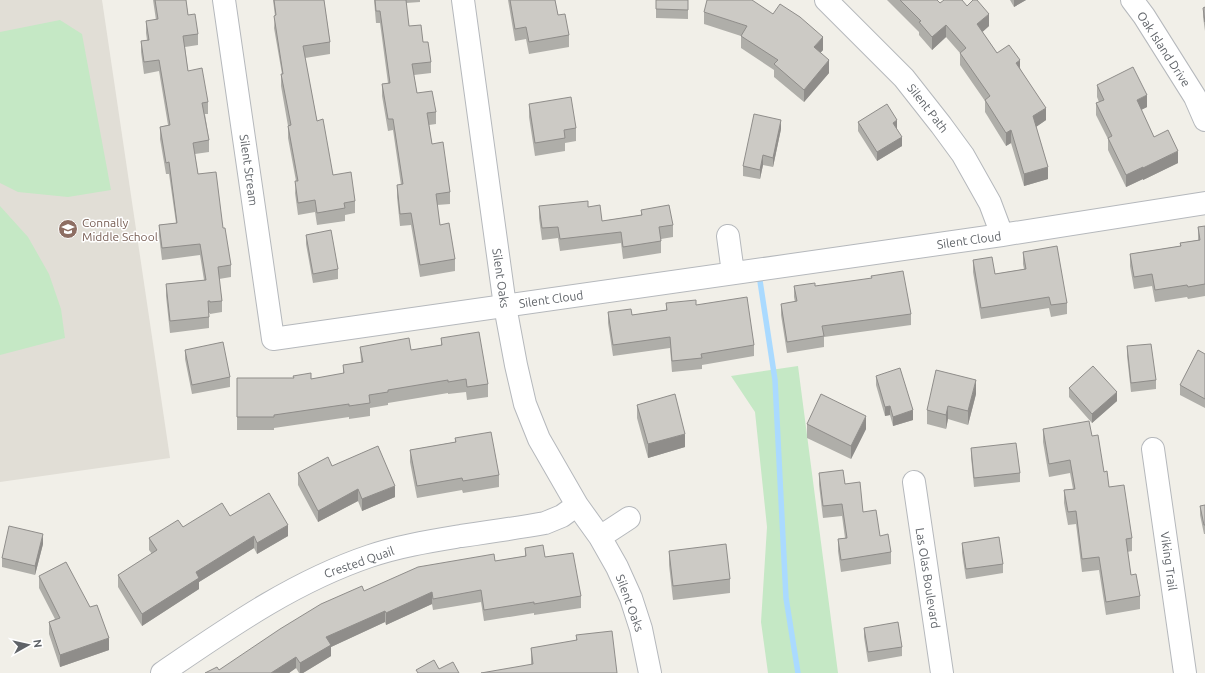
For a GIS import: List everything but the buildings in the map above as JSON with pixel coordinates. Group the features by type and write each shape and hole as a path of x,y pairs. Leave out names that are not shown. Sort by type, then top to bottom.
{"street":[{"name":"Silent Stream","path":"224,0 273,339"},
{"name":"Silent Oaks","path":"463,0 505,306 525,404 539,439 577,505 600,537 617,567 631,598 641,628 650,673"},
{"name":"Silent Path","path":"826,0 904,78 941,124 963,155 990,203 1002,235"},
{"name":"Oak Island Drive","path":"1132,0 1144,16 1194,97 1205,120"},
{"name":"Silent Cloud","path":"273,339 1002,235 1205,203"},
{"path":"728,236 733,274"},
{"name":"Viking Trail","path":"1153,449 1185,673"},
{"name":"Las Olas Boulevard","path":"914,482 942,673"},
{"name":"Crested Quail","path":"162,673 287,592 322,575 371,556 422,542 545,523 562,516 577,505"},
{"path":"600,537 629,518"}],"shaded area":[{"name":"Connally Middle School","path":"0,0 102,0 170,458 0,482"}],"green space":[{"path":"60,20 82,34 111,190 68,197 18,192 0,183 0,32"},
{"path":"0,206 28,237 49,274 61,309 65,338 0,355"},
{"path":"798,366 838,673 768,673 761,622 767,527 755,412 731,376"}],"waterway":[{"path":"760,281 775,380 786,598 798,673"}],"place":[{"name":"Connally Middle School","path":"68,229"}]}
